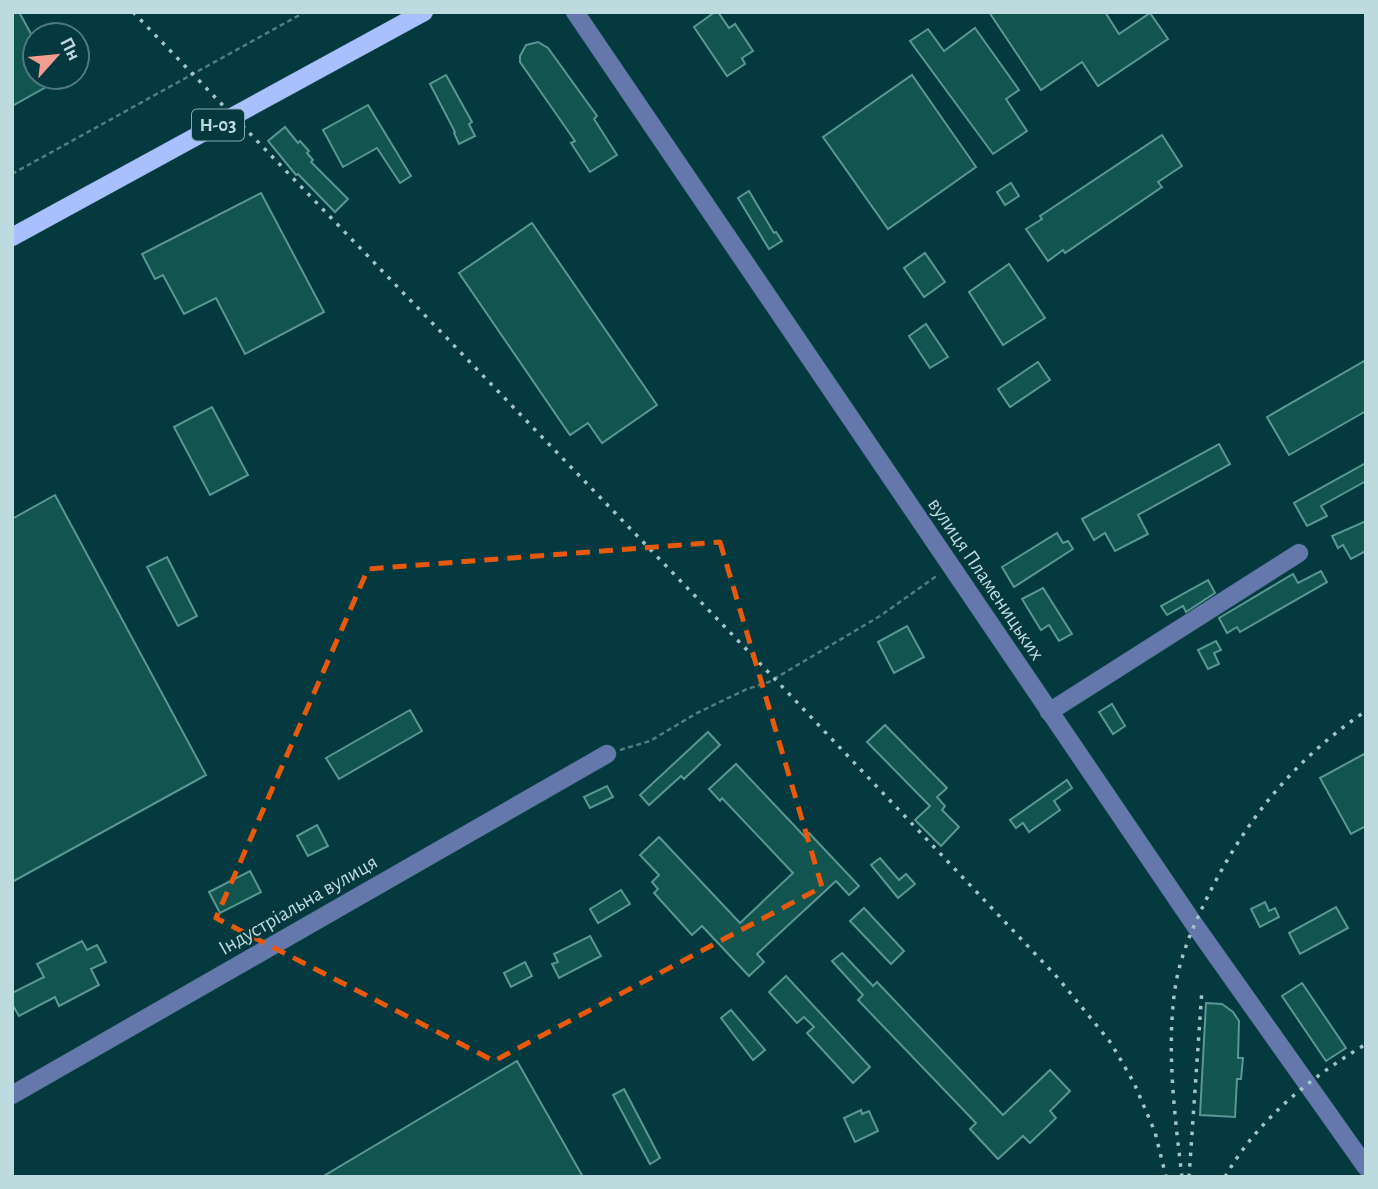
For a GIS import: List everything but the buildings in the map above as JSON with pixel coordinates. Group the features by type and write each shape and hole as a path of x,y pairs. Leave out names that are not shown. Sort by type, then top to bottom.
{"main road":[{"name":"Н-03","path":"12,237 424,12"}],"street":[{"name":"вулиця Пламеницьких","path":"575,12 1209,947 1366,1167"},
{"path":"1049,712 1299,553"},
{"name":"Індустріальна вулиця","path":"12,1095 607,754"}],"path":[{"path":"12,174 305,12"},
{"path":"607,754 650,741 697,713 747,689 769,682 880,616 950,566"}],"highlighted area":[{"path":"720,542 822,887 494,1061 216,918 368,569"}],"railway":[{"path":"133,12 774,678 1058,978 1111,1043 1134,1083 1155,1132 1166,1177"},
{"path":"1182,1177 1171,1041 1174,996 1190,935 1221,871 1254,819 1293,772 1316,750 1366,711"},
{"path":"1189,1177 1202,989"},
{"path":"1225,1177 1238,1156 1269,1118 1305,1086 1366,1044"}]}
